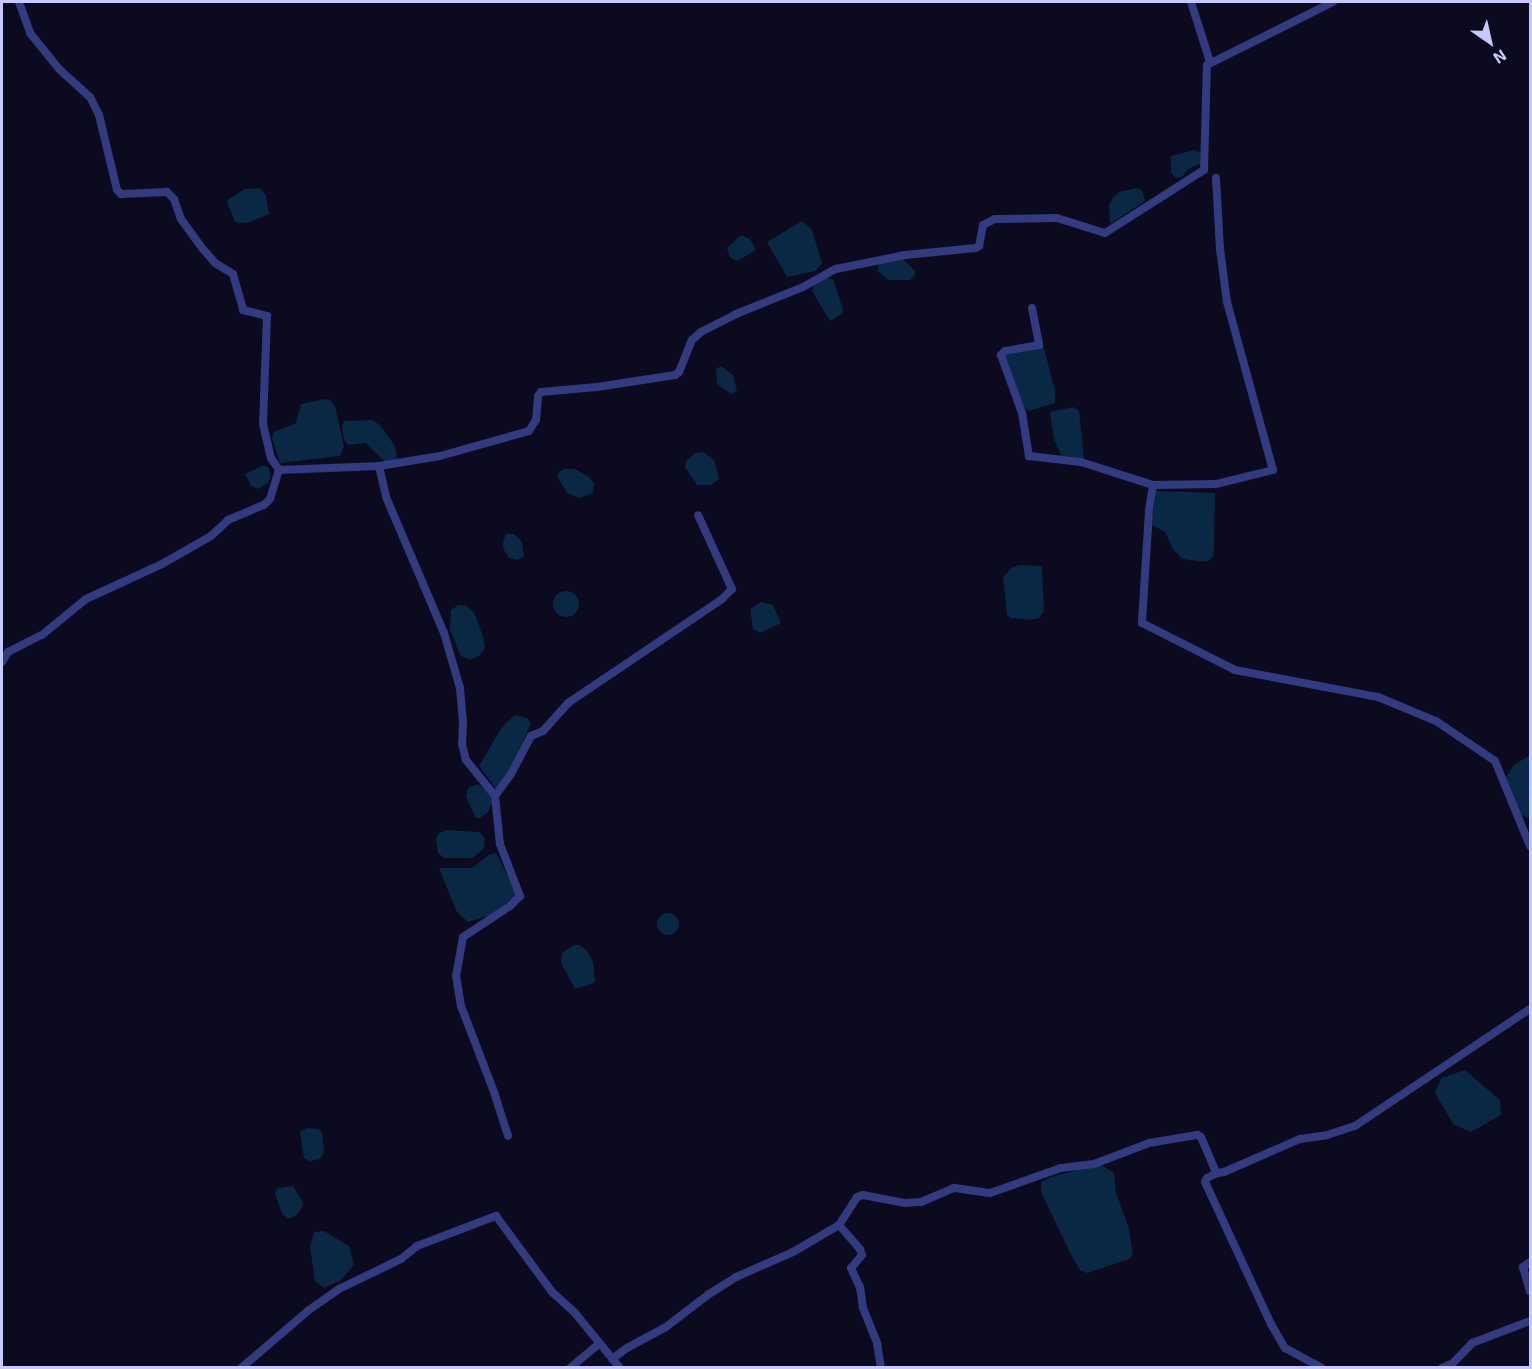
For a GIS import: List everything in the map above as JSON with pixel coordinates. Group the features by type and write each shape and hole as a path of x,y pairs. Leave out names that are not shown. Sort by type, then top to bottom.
{"street":[{"path":"2,662 8,652 42,635 86,599 182,554 211,536 228,520 264,505 270,499 279,470 272,458 263,424 267,316 243,310 233,274 215,263 203,249 181,219 174,199 167,192 121,194 117,190 99,116 90,97 58,69 30,33 19,2"},
{"path":"1191,2 1210,62"},
{"path":"279,470 379,466 440,456 529,431 536,420 538,396 541,392 597,387 675,375 679,372 692,340 701,332 836,269 905,255 976,248 979,246 983,225 995,219 1057,218 1105,233 1204,170 1206,69 1210,62 1333,2"},
{"path":"1032,308 1039,345 1005,351 1001,355 1022,413 1029,456 1081,462 1154,485 1216,484 1273,470 1227,303 1220,249 1216,178"},
{"path":"379,466 386,498 440,622 460,688 463,720 462,744 466,760 495,796 500,844 520,896 510,906 463,937 456,975 461,1006 508,1136"},
{"path":"1154,485 1149,511 1142,623 1235,670 1378,697 1436,721 1495,761 1530,846"},
{"path":"495,796 511,774 531,736 543,731 568,703 722,599 732,589 698,516"},
{"path":"1322,1368 1285,1348 1271,1324 1205,1182 1207,1178 1247,1164 1300,1138 1326,1135 1355,1126 1530,1009"},
{"path":"612,1359 627,1348 666,1327 736,1277 793,1252 839,1225 856,1197 863,1195 905,1203 921,1202 954,1188 990,1193 1060,1168 1094,1164 1149,1143 1197,1134 1217,1173"},
{"path":"241,1368 309,1310 339,1289 401,1259 417,1246 496,1216 552,1292 575,1313 620,1368"},
{"path":"839,1225 860,1249 862,1255 851,1268 860,1287 863,1308 877,1343 881,1368"},
{"path":"1530,1262 1523,1267 1530,1291"},
{"path":"1442,1368 1453,1363 1472,1343 1530,1320"},
{"path":"570,1368 599,1344"}],"water":[{"path":"1194,150 1201,153 1202,163 1188,169 1182,177 1175,178 1171,172 1171,156"},
{"path":"260,188 266,195 269,214 247,223 235,222 227,202 229,199 245,189"},
{"path":"1136,188 1142,190 1145,201 1110,224 1109,205 1113,198 1119,192"},
{"path":"802,221 812,230 822,263 816,271 787,277 767,242"},
{"path":"741,235 750,239 756,250 737,261 730,257 727,248"},
{"path":"903,259 915,271 915,275 910,280 888,280 878,271 878,266 882,261"},
{"path":"826,278 833,279 843,309 842,314 830,321 812,291 814,285"},
{"path":"1044,348 1055,391 1055,403 1029,411 1023,407 1005,355"},
{"path":"721,366 733,375 737,391 731,394 717,384 716,369"},
{"path":"330,400 335,406 344,446 340,456 280,463 272,438 274,432 296,423 301,404"},
{"path":"1073,407 1079,411 1084,459 1061,455 1054,439 1050,412"},
{"path":"372,420 380,425 395,446 397,458 393,461 384,461 366,443 348,445 344,440 342,426 344,421"},
{"path":"704,452 715,461 719,479 711,485 697,485 685,467 686,461 695,453"},
{"path":"262,466 268,467 271,475 268,483 258,489 251,486 245,474"},
{"path":"564,469 575,469 589,477 594,483 593,493 579,498 567,493 558,478 558,473"},
{"path":"1156,491 1215,493 1214,551 1213,557 1207,562 1182,559 1173,549 1165,532 1152,525"},
{"path":"506,534 514,534 522,542 524,556 518,560 509,558 505,552 502,544"},
{"path":"1020,565 1042,566 1044,611 1039,618 1030,620 1011,618 1007,615 1003,577 1011,568"},
{"path":"566,591 575,595 579,604 575,613 566,617 557,613 553,604 557,595"},
{"path":"761,602 773,605 781,623 760,633 753,629 750,609"},
{"path":"458,605 466,606 474,612 484,640 485,648 479,656 469,660 460,655 450,629 451,610"},
{"path":"515,715 527,718 531,724 513,764 496,789 479,766 502,727"},
{"path":"1530,755 1530,819 1520,814 1506,777 1514,765"},
{"path":"478,784 490,794 492,803 488,812 479,819 475,817 466,796 468,788"},
{"path":"447,830 480,832 485,838 484,848 473,858 444,858 438,853 436,838 439,833"},
{"path":"496,853 517,895 491,915 468,922 457,912 439,868 472,868 490,854"},
{"path":"668,913 676,916 679,924 676,932 668,935 660,932 657,924 660,916"},
{"path":"574,945 580,945 588,952 593,962 595,979 594,983 575,989 561,963 562,953"},
{"path":"1465,1070 1500,1100 1501,1115 1471,1132 1453,1124 1435,1093 1441,1078"},
{"path":"307,1128 319,1129 322,1133 324,1152 320,1159 310,1161 304,1158 300,1132"},
{"path":"1100,1164 1114,1173 1116,1193 1129,1228 1133,1255 1129,1259 1087,1273 1080,1270 1070,1253 1041,1192 1041,1182 1051,1177"},
{"path":"293,1186 303,1206 297,1215 288,1219 282,1214 275,1193 278,1188"},
{"path":"324,1231 349,1246 354,1265 341,1280 324,1288 315,1281 310,1247 314,1232"}]}
